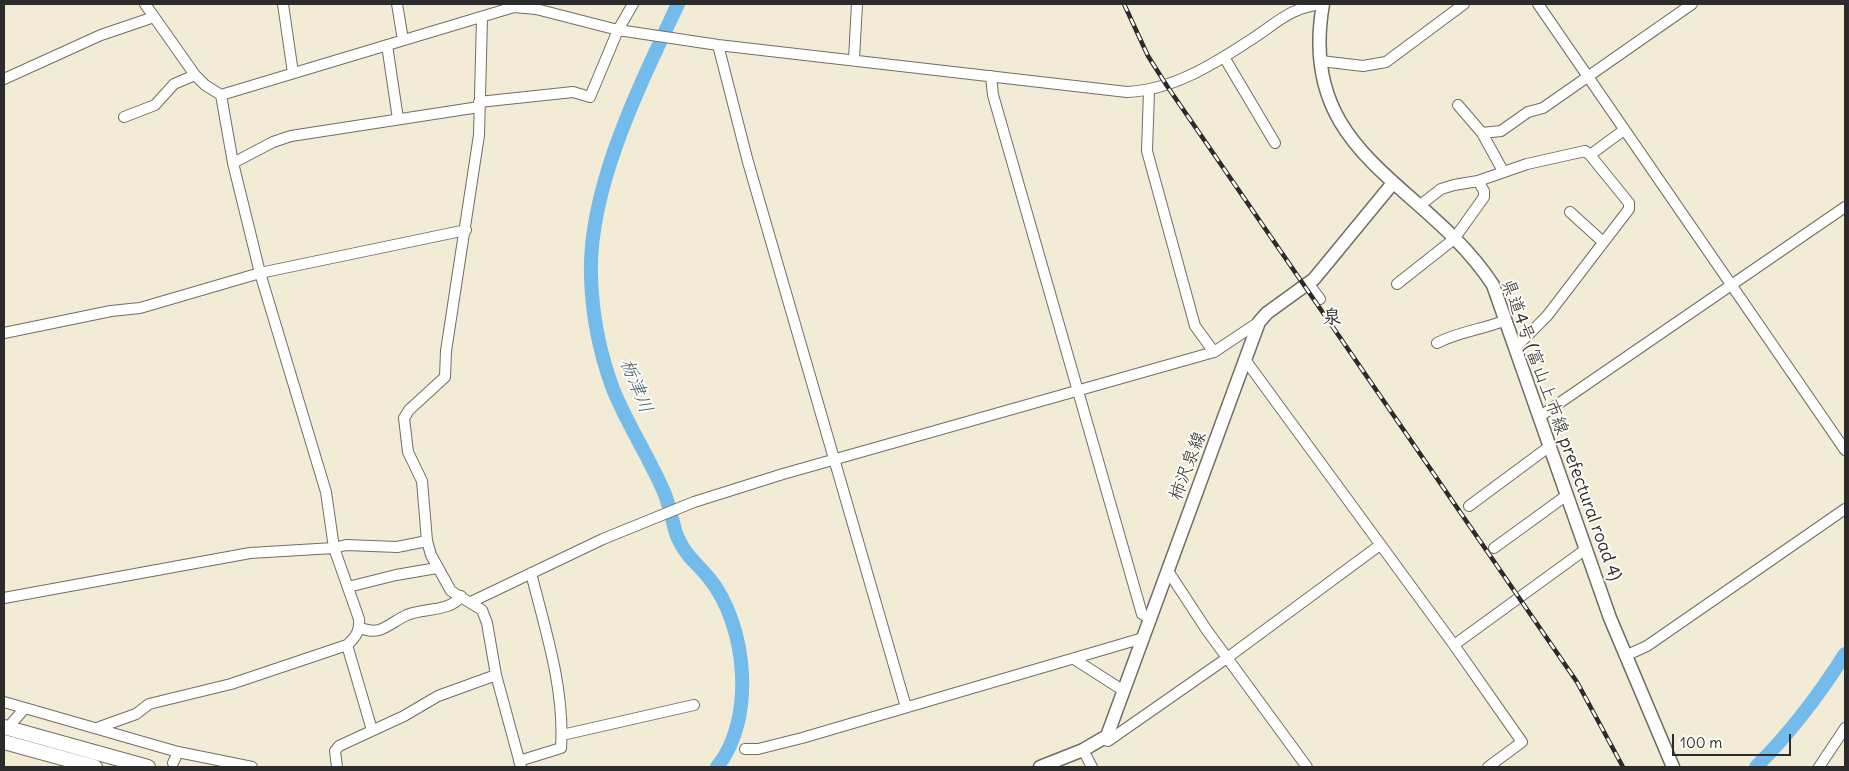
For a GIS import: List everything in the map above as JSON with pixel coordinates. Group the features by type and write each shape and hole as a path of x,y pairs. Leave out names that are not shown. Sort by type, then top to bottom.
{"highway":[{"path":"8,726 148,767"},
{"path":"4,742 95,767"}],"main road":[{"name":"県道4号 (富山上市線 prefectural road 4)","path":"1323,4 1320,26 1324,82 1336,117 1348,138 1393,183 1478,262 1493,285 1566,495 1625,656 1673,767"},
{"name":"柿沢泉線","path":"1040,767 1083,750 1107,736 1259,322 1267,313 1308,283 1324,268 1393,183"}],"street":[{"path":"96,728 136,714 149,704 230,684 347,644 356,637 360,628 334,548 326,492 260,273 233,163 221,95 195,75 145,4"},
{"path":"283,4 293,73"},
{"path":"397,4 403,40"},
{"path":"233,163 273,142 291,136 479,104 573,92 590,97 618,30 632,4"},
{"path":"854,59 857,4"},
{"path":"221,95 482,18 514,6 536,9 618,30 718,45 854,59 1127,92 1149,91 1167,86 1224,57 1286,14 1305,6 1323,4"},
{"path":"1322,61 1363,66 1386,62 1464,4"},
{"path":"1538,4 1589,75 1624,130 1845,450"},
{"path":"1482,133 1501,131 1528,112 1543,108 1692,4"},
{"path":"4,80 101,35 154,17"},
{"path":"482,18 479,135 466,230 446,350 445,377 409,410 404,418 408,452 422,481 427,541 437,568 450,591 482,610 487,623 496,674 520,764 561,748 562,735 554,668 531,573"},
{"path":"387,45 398,119"},
{"path":"718,45 748,162 906,707"},
{"path":"1224,57 1275,142"},
{"path":"124,117 155,105 174,84 195,75"},
{"path":"991,76 993,95 1142,614 1150,619"},
{"path":"1149,91 1147,150 1196,326 1214,352"},
{"path":"1458,105 1482,133 1503,171"},
{"path":"1590,155 1624,130"},
{"path":"1419,206 1441,190 1454,185 1478,181 1503,171 1585,151 1630,203 1630,209 1547,316 1519,344 1515,345"},
{"path":"1397,284 1454,239 1484,197 1484,191 1478,181"},
{"path":"1539,417 1845,207"},
{"path":"1570,212 1603,242"},
{"path":"4,334 111,311 140,308 260,273 466,230"},
{"path":"1308,283 1320,299"},
{"path":"1437,343 1454,334 1487,328 1506,320"},
{"path":"471,602 653,517 694,502 1214,352 1259,322"},
{"path":"1246,361 1454,645 1522,742 1488,767"},
{"path":"1469,506 1550,446"},
{"path":"1494,548 1566,495"},
{"path":"1625,656 1647,646 1845,509"},
{"path":"4,598 250,553 334,548 346,545 397,547 427,541"},
{"path":"1100,739 1108,741 1227,658 1380,545"},
{"path":"1454,645 1586,549"},
{"path":"348,587 396,574 437,568"},
{"path":"1168,571 1227,658 1307,767"},
{"path":"360,628 372,631 380,630 408,614 458,602 461,596"},
{"path":"745,749 758,749 785,742 1143,638"},
{"path":"347,644 372,730"},
{"path":"1074,659 1124,691"},
{"path":"337,767 335,751 339,746 404,716 438,696 496,674"},
{"path":"4,702 178,752 252,767"},
{"path":"562,735 694,705"},
{"path":"8,726 25,708"},
{"path":"1819,767 1845,728"},
{"path":"1083,750 1092,767"},
{"path":"173,763 178,752"}],"waterway":[{"name":"栃津川","path":"678,4 633,101 607,172 592,242 591,276 598,334 604,362 613,389 664,492 680,543 709,578 722,598 732,621 739,646 742,698 738,724 729,747 717,767"},
{"path":"1332,267 1342,255"},
{"path":"1756,767 1804,713 1845,654"}],"railway":[{"path":"1124,4 1148,56 1167,86 1577,682 1623,767"}],"district":[{"name":"泉","path":"1332,318"}]}
